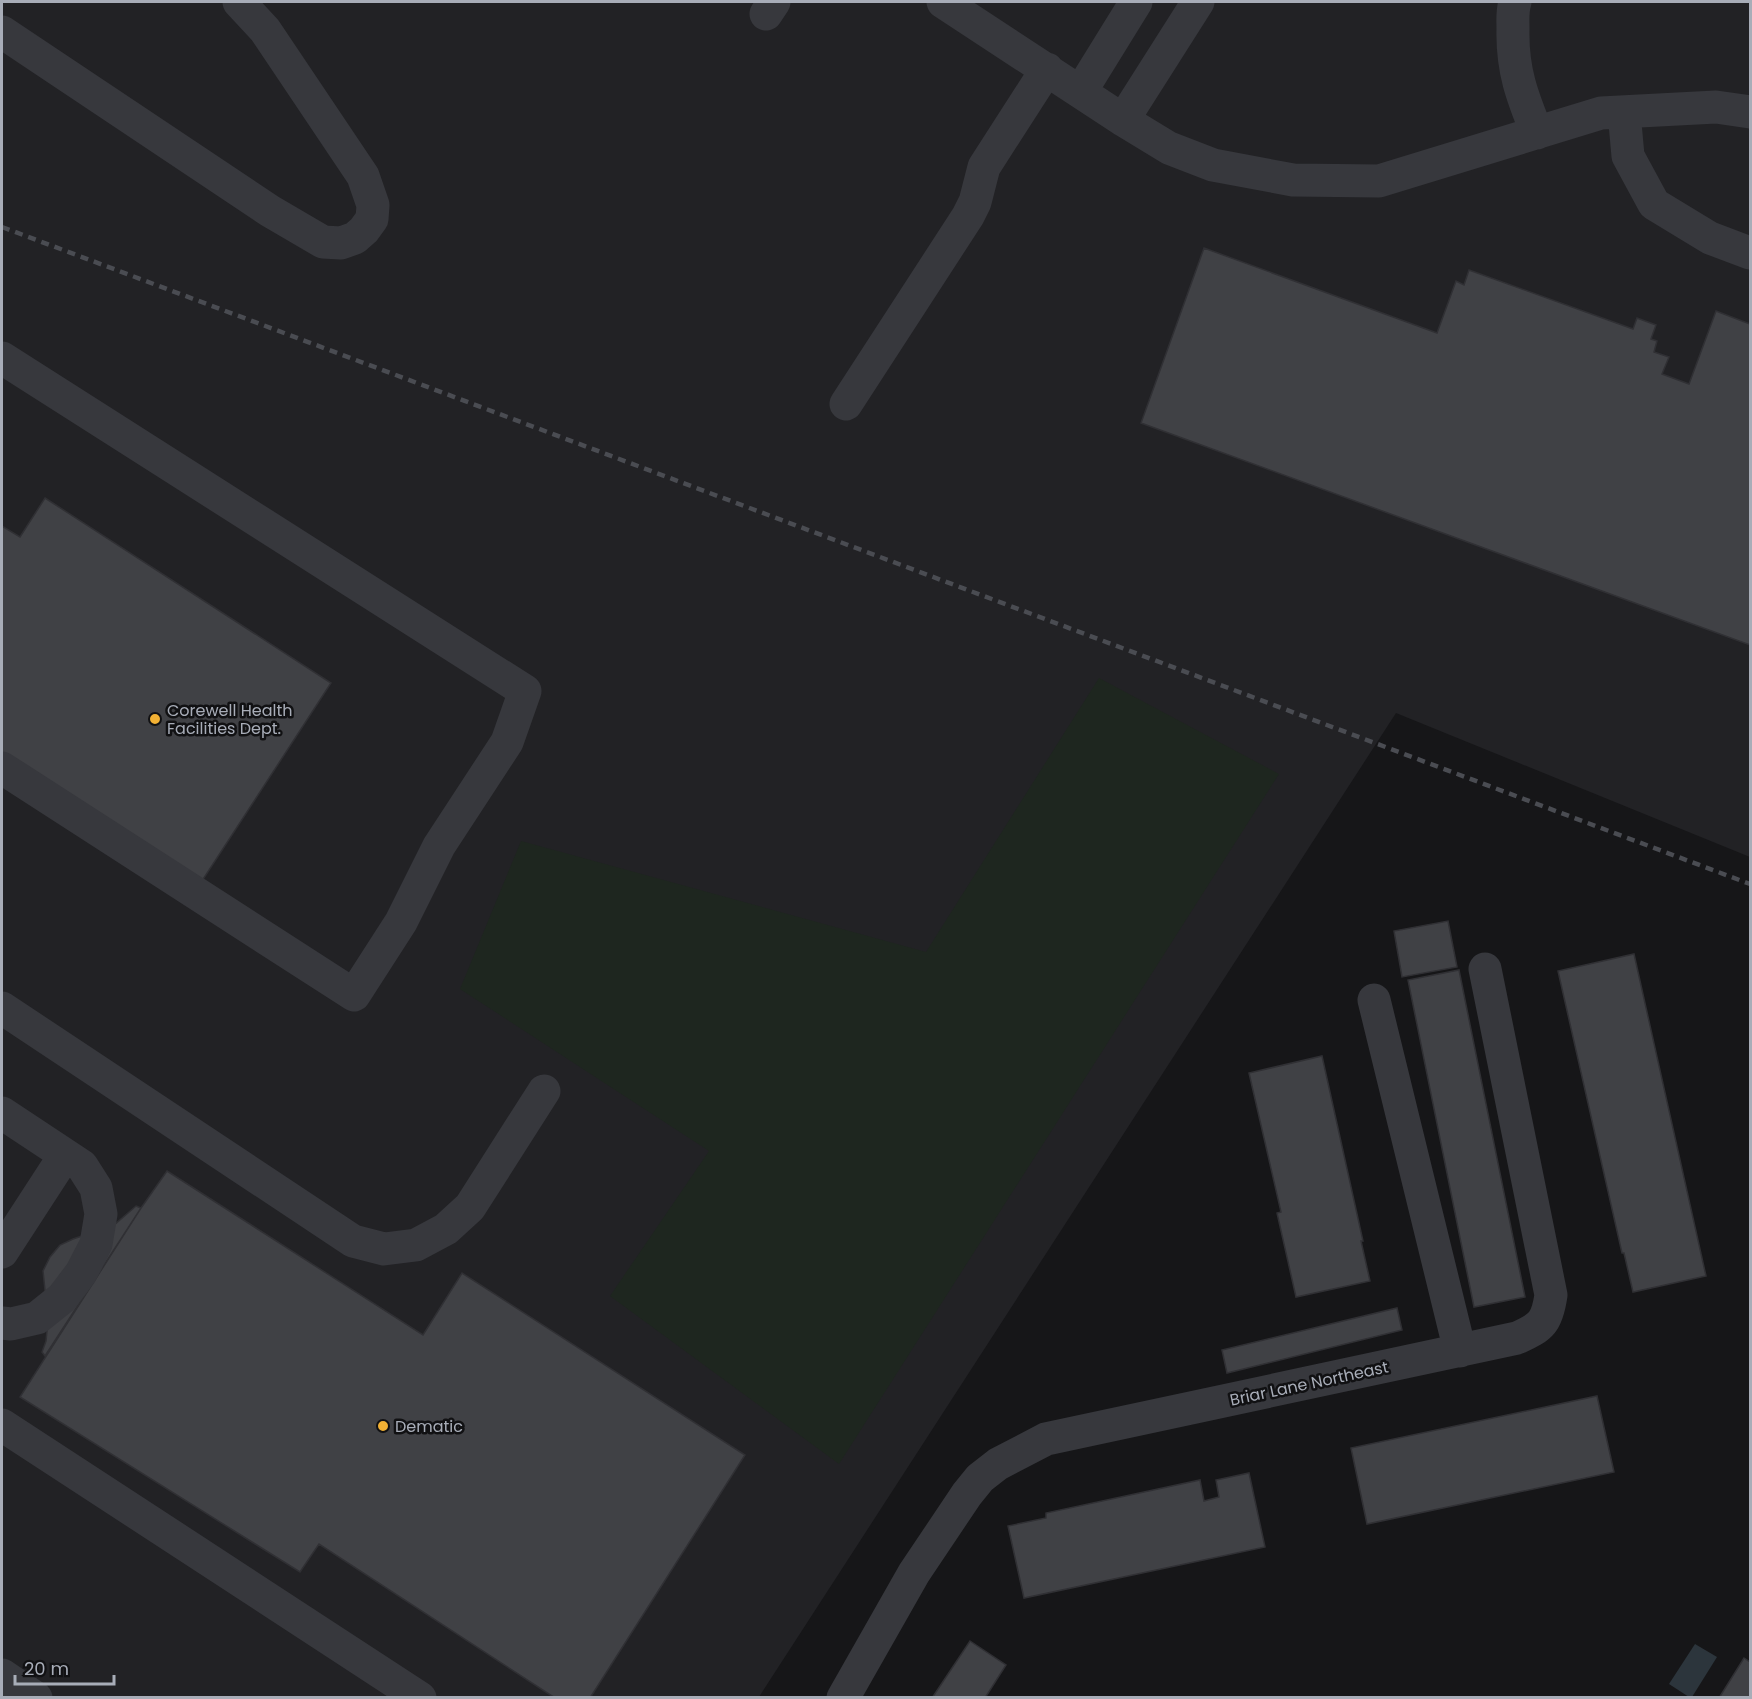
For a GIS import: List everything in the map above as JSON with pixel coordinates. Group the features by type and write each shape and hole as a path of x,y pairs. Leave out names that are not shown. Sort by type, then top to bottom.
{"street":[{"path":"2,32 270,211 323,242 341,243 355,238 372,219 373,204 363,176 265,30 239,2"},
{"path":"943,2 1169,148 1213,165 1293,180 1379,181 1601,113 1716,107 1750,112"},
{"path":"1081,91 1136,2"},
{"path":"1123,120 1198,2"},
{"path":"1515,2 1512,31 1514,69 1537,133"},
{"path":"846,404 968,216 975,202 984,167 1047,69"},
{"path":"1624,112 1628,156 1654,204 1710,238 1750,253"},
{"path":"2,358 525,691 507,742 439,846 401,922 354,995 2,768"},
{"name":"Briar Lane Northeast","path":"843,1698 914,1573 967,1494 980,1478 998,1464 1046,1439 1517,1338 1538,1329 1548,1313 1551,1295 1485,969"},
{"path":"1374,1000 1460,1350"},
{"path":"2,1008 353,1241 384,1249 416,1245 446,1229 470,1207 544,1091"},
{"path":"2,1113 82,1166 96,1188 101,1214 96,1244 81,1273 62,1298 37,1317 11,1324 2,1323"},
{"path":"2,1252 65,1155"},
{"path":"2,1425 420,1698"},
{"path":"2,1675 36,1698"}],"shaded area":[{"path":"2,2 1750,2 1750,857 1396,713 759,1697 2,1698"},
{"path":"1099,678 1279,774 839,1464 610,1296 709,1151 460,989 521,841 926,952"},
{"path":"1695,1644 1717,1657 1692,1697 1689,1697 1669,1684"}],"building":[{"path":"1204,248 1437,333 1456,281 1464,285 1469,270 1633,329 1637,318 1656,325 1651,339 1657,341 1654,352 1669,357 1662,374 1689,384 1716,311 1750,324 1750,645 1141,423"},
{"name":"Corewell Health Facilities Dept.","path":"45,498 331,683 200,884 2,754 2,526 20,537"},
{"path":"1448,921 1457,967 1402,977 1394,931"},
{"path":"1634,954 1706,1276 1633,1292 1624,1253 1622,1253 1558,971"},
{"path":"1459,970 1525,1297 1474,1307 1408,980"},
{"path":"1322,1056 1370,1281 1296,1297 1277,1213 1281,1212 1249,1073"},
{"name":"Dematic","path":"167,1171 423,1335 462,1273 745,1455 590,1698 555,1698 319,1544 300,1572 20,1397"},
{"path":"136,1206 141,1208 45,1356 42,1352 46,1341 48,1320 43,1271 50,1257 60,1245 114,1225"},
{"path":"1397,1308 1402,1330 1227,1373 1222,1350"},
{"path":"1597,1396 1614,1472 1367,1524 1351,1448"},
{"path":"1249,1473 1265,1547 1024,1598 1008,1526 1046,1518 1046,1513 1200,1480 1204,1501 1219,1497 1216,1480"},
{"path":"970,1641 1006,1665 985,1698 932,1698"},
{"path":"1744,1658 1750,1662 1750,1698 1719,1698"}],"railway":[{"path":"2,227 1750,884"}],"place":[{"name":"Corewell Health Facilities Dept.","path":"155,719"},
{"name":"Dematic","path":"383,1426"}]}
